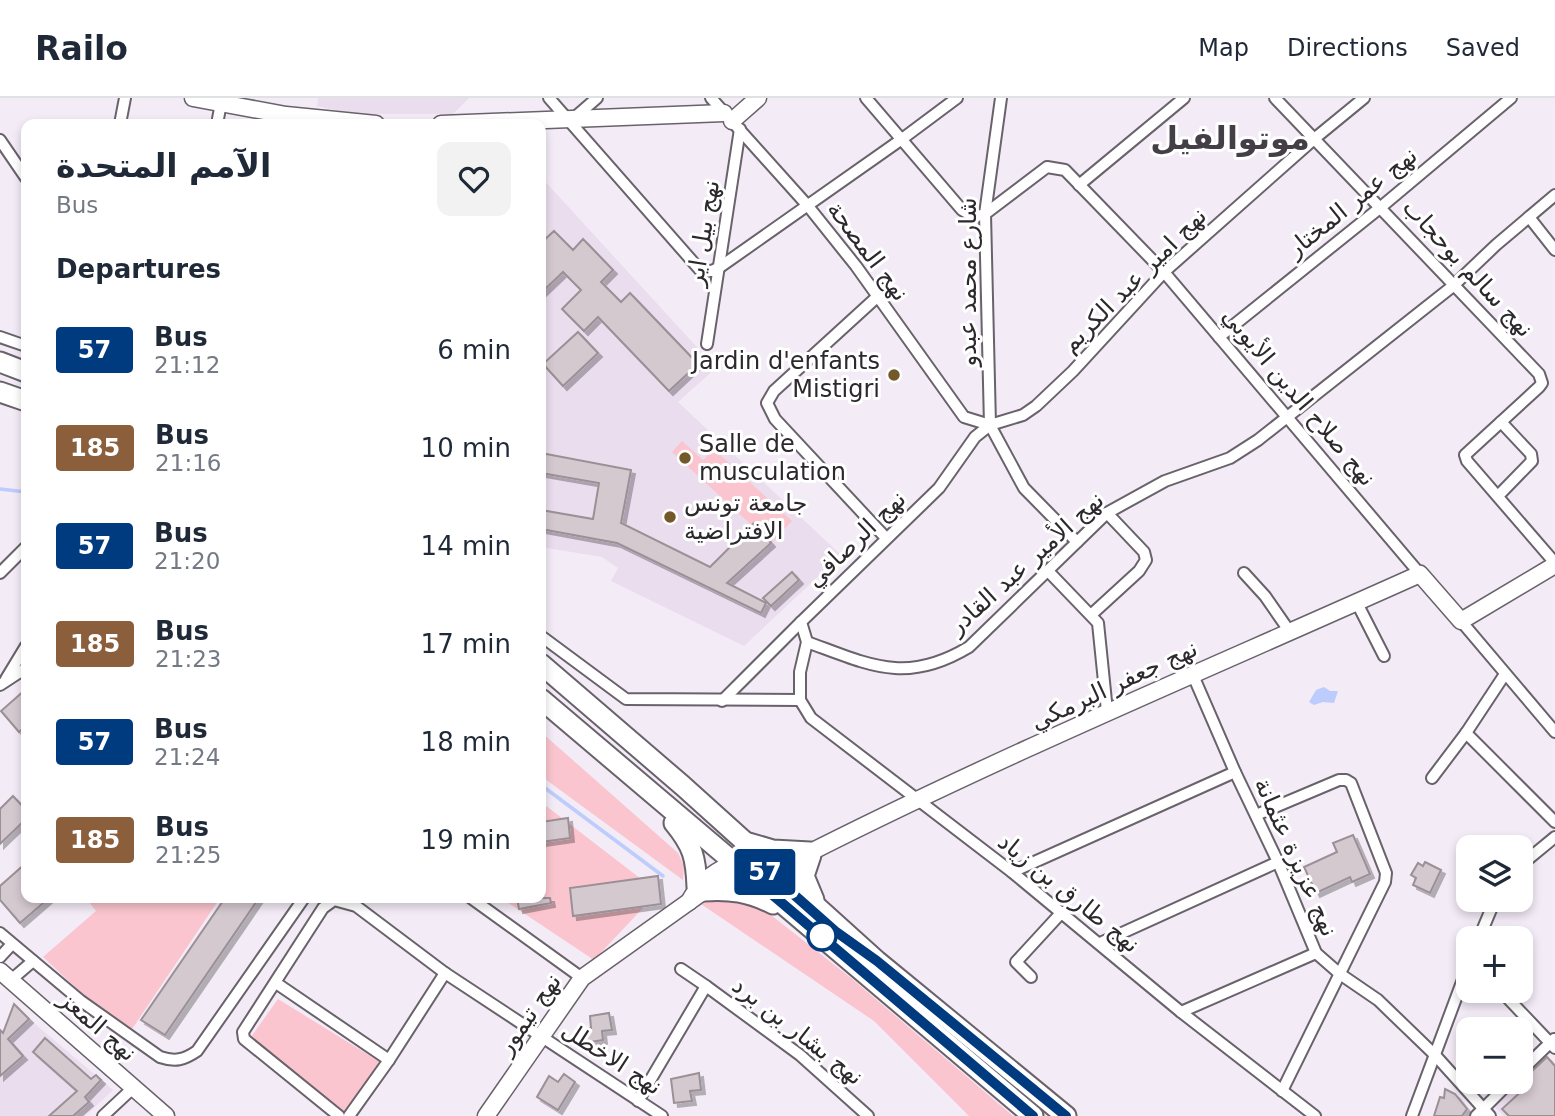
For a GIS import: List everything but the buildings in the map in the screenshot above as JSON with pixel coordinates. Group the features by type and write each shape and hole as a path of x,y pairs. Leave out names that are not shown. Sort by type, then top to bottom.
{"highway":[{"path":"0,362 21,370"},
{"path":"0,375 21,381"},
{"path":"0,392 21,399"},
{"path":"0,404 21,410"},
{"path":"546,668 603,716 754,863 835,931 877,961"},
{"path":"546,703 651,795 820,909 877,961 1066,1116"},
{"path":"608,757 632,771 737,855 754,863 802,918 1033,1116"},
{"path":"651,795 693,850 696,893 739,890 759,896 802,918"},
{"path":"754,863 773,850 810,854 804,876 808,890 820,909"}],"street":[{"path":"121,119 125,98"},
{"path":"193,98 221,101 282,119"},
{"path":"549,98 570,118 700,270 712,271 808,206 957,98"},
{"path":"570,118 597,98"},
{"name":"نهج المصحة","path":"711,98 808,206 964,417 990,425"},
{"path":"546,119 732,121 758,98"},
{"path":"866,98 962,210 974,218 985,214"},
{"name":"شارع محمد عبدو","path":"990,425 985,214 1001,98"},
{"path":"1079,185 1184,98"},
{"name":"نهج سالم بوحجاب","path":"1275,98 1541,379 1539,387 1465,455 1555,564"},
{"name":"نهج امير عبد الكريم","path":"990,425 1023,415 1036,406 1073,371 1164,272 1364,98"},
{"name":"نهج عمر المختار","path":"1219,337 1511,98"},
{"path":"218,119 221,101"},
{"name":"نهج بيل اير","path":"707,344 720,267 732,121"},
{"path":"0,140 21,171"},
{"name":"نهج صلاح الدين الأيوبي","path":"985,214 1047,167 1065,170 1164,272 1555,732"},
{"name":"نهج الأمير عبد القادر","path":"807,642 869,665 898,669 926,666 949,659 969,647 1107,513 1165,481 1230,458 1287,419 1453,286 1555,195"},
{"path":"1529,217 1555,250"},
{"path":"877,297 774,391 767,404 769,412 886,538"},
{"path":"0,337 21,344"},
{"path":"1498,496 1532,461 1531,454 1501,422"},
{"path":"990,425 1024,488 1077,542"},
{"name":"نهج الرصافي","path":"800,701 800,671 807,642 801,622 939,488 975,437 990,425"},
{"path":"1092,614 1139,571 1146,560 1144,552 1107,513"},
{"path":"0,573 21,552"},
{"path":"1461,621 1555,564"},
{"path":"1048,570 1098,623 1107,712"},
{"path":"1244,573 1265,596 1290,632"},
{"name":"نهج جعفر البرمكي","path":"754,863 810,854 917,798 1192,673 1420,574"},
{"path":"1357,603 1384,656"},
{"path":"722,701 801,622"},
{"path":"546,640 626,699 800,701"},
{"path":"3,682 21,654"},
{"path":"3,682 21,670"},
{"name":"نهج عزيزة عثمانة","path":"1192,673 1278,862 1316,953 1340,974 1378,1000 1435,1055 1483,1114"},
{"path":"1432,778 1505,674"},
{"name":"نهج طارق بن زياد","path":"800,701 811,719 1012,872 1181,1012 1315,1116"},
{"path":"1466,733 1555,822"},
{"path":"1012,872 1235,772"},
{"path":"1256,815 1339,779 1346,780 1351,783 1387,877 1282,1091"},
{"path":"1533,855 1555,837"},
{"path":"1100,943 1278,862"},
{"name":"نهج تيمور","path":"486,1116 582,978 696,893 754,863"},
{"path":"0,933 81,1002 160,1057 171,1060 186,1059 197,1051 301,903"},
{"name":"نهج الاخطل","path":"276,983 327,903"},
{"name":"نهج الاخطل","path":"349,903 445,973 662,1116"},
{"path":"478,903 582,978"},
{"path":"1031,977 1016,962 1062,912"},
{"path":"0,957 12,944"},
{"path":"1181,1012 1316,953"},
{"path":"6,976 33,961"},
{"path":"681,969 706,986"},
{"path":"349,1116 390,1060 445,973"},
{"name":"نهج المعز","path":"6,976 166,1116"},
{"path":"339,1116 244,1039 243,1032 276,983 390,1060"},
{"name":"نهج بشار بن برد","path":"638,1101 706,986 800,1055 867,1116"},
{"path":"1412,1116 1456,998"},
{"path":"1513,1003 1553,1042 1533,1060"},
{"path":"103,1116 134,1087"},
{"path":"1483,1114 1500,1094"}],"shaded area":[{"path":"318,98 469,98 453,114 352,114 317,106"},
{"name":"جامعة تونس الافتراضية","path":"546,182 716,368 678,402 841,555 744,646 611,581 618,568 602,557 546,548"},
{"path":"682,441 703,460 714,449 792,521 771,543 672,452"},
{"path":"546,736 678,853 684,866 683,880 546,780"},
{"path":"546,806 658,892 594,960 508,903 546,903"},
{"path":"735,897 752,900 851,978 1013,1116 969,1116 874,1021 698,902"},
{"path":"90,903 217,903 132,1029 88,999 43,957 96,911"},
{"path":"278,999 380,1062 346,1114 251,1037"},
{"path":"29,1019 113,1090 85,1116 0,1116 0,1046"},
{"path":"1546,1055 1555,1064 1555,1116 1504,1116 1493,1105 1505,1094 1533,1094 1533,1067"}],"water":[{"path":"1324,687 1330,691 1338,691 1334,703 1314,705 1309,702 1316,690"}],"waterway":[{"path":"0,489 21,491"},
{"path":"546,789 663,876"}],"bus line":[{"name":"57","path":"1033,1116 749,875 767,872 774,877 835,931 877,961 1066,1116"}],"place":[{"name":"Jardin d'enfants Mistigri","path":"894,375"},
{"name":"Salle de musculation","path":"685,458"},
{"name":"جامعة تونس الافتراضية","path":"670,517"}],"district":[{"name":"موتوالفيل","path":"1230,138"}]}
